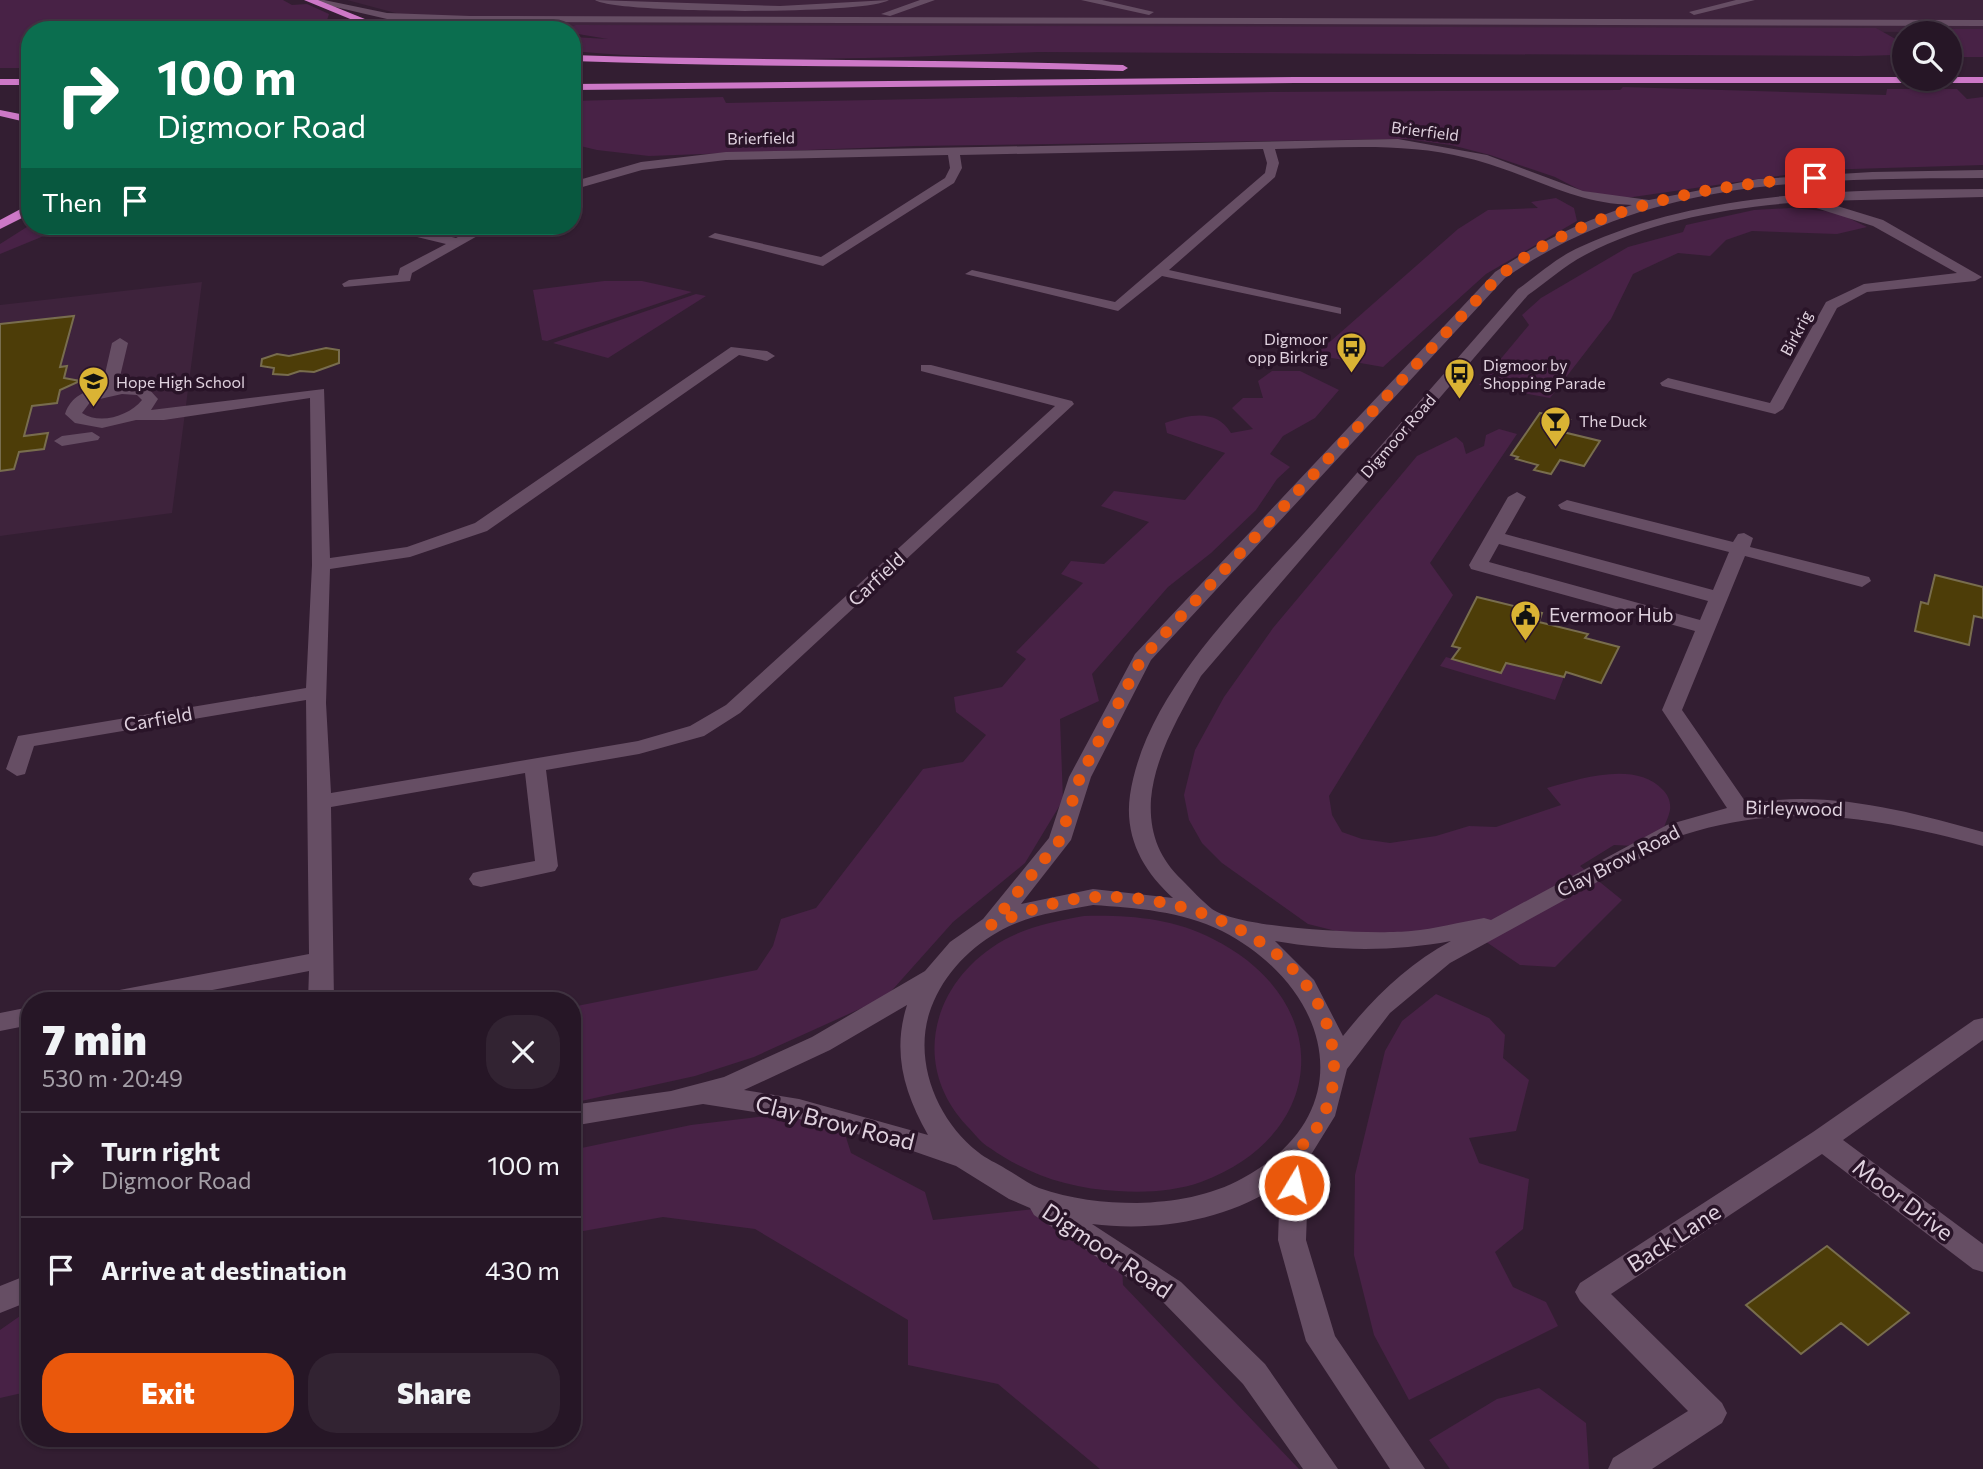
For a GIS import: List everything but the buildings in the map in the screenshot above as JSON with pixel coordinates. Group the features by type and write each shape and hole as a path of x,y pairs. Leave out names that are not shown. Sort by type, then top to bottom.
{"highway":[{"path":"309,0 364,21"},
{"path":"581,58 689,62 940,62 1123,68"},
{"path":"1249,68 1542,67"},
{"path":"581,75 1137,68"},
{"path":"581,88 1295,80 1983,80"},
{"path":"0,82 21,82"},
{"path":"0,95 21,98"},
{"path":"0,103 21,100"},
{"path":"0,113 21,118"},
{"path":"0,225 21,213"}],"street":[{"path":"309,0 360,12 420,18 853,22 1983,23"},
{"path":"600,0 766,7 847,5 884,0"},
{"path":"853,22 920,6 930,0"},
{"path":"1086,0 1141,12 1222,23"},
{"path":"1594,22 1676,15 1750,0"},
{"path":"972,274 1118,307 1270,174 1273,163 1267,144"},
{"name":"Brierfield","path":"581,183 641,166 714,157 1267,144 1398,144 1442,149 1483,159 1572,194 1632,202 1668,201"},
{"path":"715,237 823,262 950,180 956,168 953,152"},
{"name":"Digmoor Road","path":"991,925 1060,840 1080,777 1142,658 1500,275 1544,245 1579,229 1621,213 1668,201 1790,180 1983,174"},
{"name":"Digmoor Road","path":"1202,912 1164,876 1144,844 1139,809 1155,741 1192,674 1523,292 1583,251 1654,223 1720,208 1792,199 1983,193"},
{"path":"1572,194 1581,202 1588,215 1579,229"},
{"path":"1878,223 1863,204 1889,194"},
{"name":"Birkrig","path":"1792,199 1839,209 1878,223 1977,278"},
{"path":"427,235 456,242"},
{"path":"349,284 405,278 405,271 470,235"},
{"path":"1161,272 1336,311"},
{"name":"Birkrig","path":"1668,383 1775,409 1831,305 1864,288 1977,278"},
{"path":"109,390 120,342"},
{"path":"321,565 410,552 481,527 736,350 767,356"},
{"name":"Carfield","path":"320,802 671,740 696,731 733,709 1066,404 926,368"},
{"path":"134,415 148,404 147,395 133,389 109,390 78,403 73,414 85,421 109,422 134,415 164,415 318,393 321,565 318,692 321,992"},
{"path":"92,437 109,422"},
{"path":"62,441 127,433"},
{"path":"1517,497 1478,565 1706,628"},
{"path":"1567,505 1741,544 1862,581"},
{"path":"1494,537 1719,598"},
{"name":"Birleywood","path":"1741,544 1672,710 1740,811 1784,806 1843,808 1902,816 1983,839"},
{"name":"Carfield","path":"18,769 25,741 318,692"},
{"path":"481,879 547,866 534,766"},
{"name":"Clay Brow Road","path":"1334,1067 1381,1006 1441,957 1675,830 1707,818 1740,811"},
{"path":"1093,897 1149,900 1202,912 1263,943 1301,979 1326,1021 1334,1067 1325,1109 1316,1129 1295,1157 1265,1181 1212,1205 1150,1216 1086,1212 1025,1195 965,1158 929,1115 911,1068 912,1021 931,978 957,949 991,925 1039,906 1093,897"},
{"name":"Clay Brow Road","path":"1234,926 1313,939 1411,940 1500,923"},
{"path":"156,992 321,960"},
{"name":"Clay Brow Road","path":"581,1114 702,1094 781,1063 850,1028 931,978"},
{"path":"0,1022 21,1018"},
{"name":"Back Lane","path":"1624,1469 1711,1413 1590,1292 1823,1140 1983,1027"},
{"name":"Clay Brow Road","path":"702,1094 799,1109 885,1131 965,1158"},
{"name":"Moor Drive","path":"1823,1140 1983,1260"},
{"path":"1295,1157 1292,1240 1321,1341 1409,1469"},
{"name":"Digmoor Road","path":"1025,1195 1171,1291 1254,1374 1322,1469"},
{"path":"0,1300 21,1291"}],"shaded area":[{"path":"0,0 283,0 292,5 307,4 329,14 327,21 21,21 21,68 0,68"},
{"path":"347,0 1983,0 1983,32 1962,32 1962,21 1892,21 1892,32 581,30 581,21 425,21"},
{"path":"581,25 1876,28 1892,37 1892,55 1038,52 747,59 581,52 581,38 608,39 581,34"},
{"path":"1962,29 1983,29 1983,57 1962,57"},
{"path":"1623,87 1886,95 1887,89 1959,91 1967,99 1983,97 1983,165 1820,170 1626,198 1582,191 1555,177 1490,155 1451,145 1406,139 914,146 649,156 581,146 581,101 723,97 726,103 1269,92 1620,90"},
{"path":"1556,198 1574,208 1577,221 1486,274 1383,367 1315,355 1458,229 1488,210 1538,208 1531,202"},
{"path":"1791,208 1836,212 1867,227 1837,234 1752,231 1726,240 1710,256 1678,253 1633,274 1611,319 1550,398 1479,385 1529,325 1522,315 1541,298 1628,247 1683,232 1686,225 1754,210"},
{"path":"21,231 21,235 46,235 0,254 0,244"},
{"path":"604,281 642,281 692,292 547,341 542,340 533,290"},
{"name":"Hope High School","path":"202,282 172,513 0,536 0,305"},
{"path":"696,294 706,296 608,358 553,343"},
{"path":"1272,371 1300,371 1339,390 1315,418 1283,436 1270,454 1290,467 1277,479 1256,510 1211,553 1168,587 1092,674 1099,701 1060,719 1063,800 1025,863 953,922 886,997 754,1057 695,1076 581,1101 581,1005 757,970 773,946 781,919 816,908 923,769 963,762 986,735 956,712 954,697 1002,687 1026,659 1016,652 1083,583 1061,574 1071,561 1104,564 1149,522 1101,506 1114,491 1185,500 1225,453 1167,433 1165,423 1201,416 1218,420 1231,433 1253,429 1232,408 1243,398 1263,398 1258,381"},
{"path":"1499,429 1517,434 1430,563 1453,595 1329,796 1332,815 1342,832 1362,839 1390,843 1436,836 1469,826 1496,827 1561,805 1547,788 1575,780 1623,774 1651,781 1665,792 1670,801 1663,830 1635,846 1614,845 1580,866 1622,900 1555,967 1520,965 1460,924 1403,935 1348,934 1308,924 1222,863 1202,843 1189,820 1184,795 1195,750 1224,697 1273,628 1417,456 1456,437 1463,443 1466,454 1484,446 1486,435"},
{"path":"1446,657 1501,673 1506,663 1564,677 1555,700 1440,666"},
{"path":"1084,916 1150,919 1198,932 1253,965 1281,996 1297,1030 1301,1065 1294,1100 1274,1132 1244,1160 1201,1182 1171,1189 1128,1192 1067,1184 1004,1158 981,1141 949,1102 938,1076 934,1050 937,1025 946,1000 960,977 980,957 1014,935"},
{"path":"1436,994 1489,1018 1505,1035 1503,1058 1529,1080 1516,1131 1469,1138 1479,1163 1529,1179 1523,1229 1495,1252 1513,1287 1546,1302 1558,1326 1409,1400 1374,1335 1354,1255 1355,1175 1385,1051 1402,1021"},
{"path":"791,1113 843,1128 851,1153 925,1192 933,1220 1044,1208 1121,1247 1123,1285 1299,1469 1100,1469 998,1384 908,1365 908,1320 755,1229 663,1217 581,1231 581,1148 691,1125"},
{"path":"21,1315 21,1393 0,1398 0,1330"},
{"path":"1539,1388 1586,1423 1589,1469 1450,1469 1429,1440 1497,1399"}],"place":[{"name":"Digmoor opp Birkrig","path":"1351,375"},
{"name":"Digmoor by Shopping Parade","path":"1460,401"},
{"name":"Hope High School","path":"93,409"},
{"name":"The Duck","path":"1556,448"},
{"name":"Evermoor Hub","path":"1526,642"}],"route":[{"path":"1294,1185 1295,1157 1316,1129 1330,1098 1334,1067 1326,1021 1301,979 1263,943 1202,912 1149,900 1093,897 1039,906 991,925 1060,840 1080,777 1142,658 1500,275 1544,245 1621,213 1704,192 1815,178"}]}
